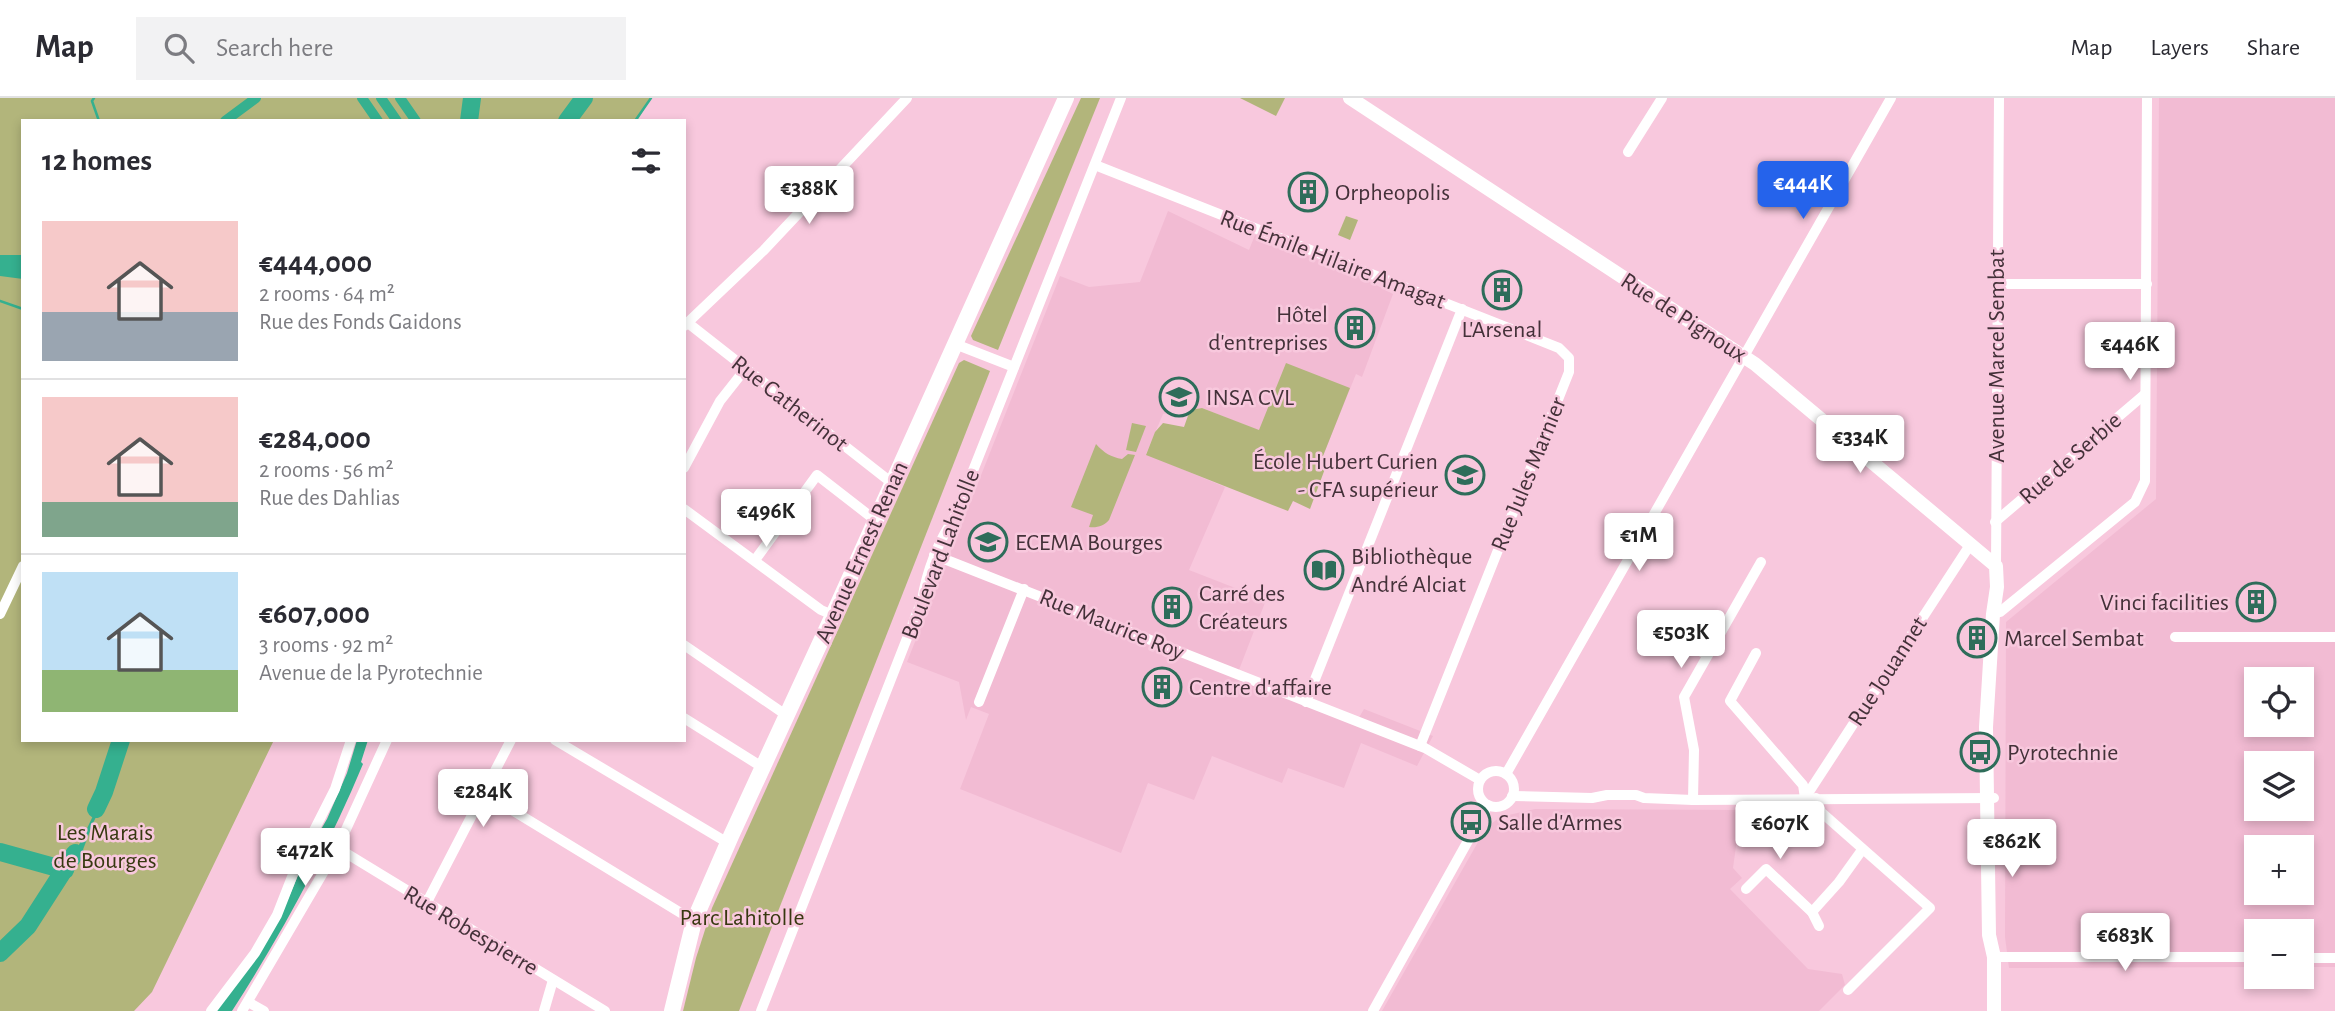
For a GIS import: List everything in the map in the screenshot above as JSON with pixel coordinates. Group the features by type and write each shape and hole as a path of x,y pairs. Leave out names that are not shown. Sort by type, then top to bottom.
{"main road":[{"name":"Avenue Ernest Renan","path":"672,1011 694,921 1066,98"},
{"name":"Rue de Pignoux","path":"1350,98 1744,357 1996,566"},
{"name":"Avenue Marcel Sembat","path":"1994,1011 1994,957 1989,935 1991,798 1986,727 1996,613 1996,566"}],"street":[{"path":"686,325 799,215 907,98"},
{"name":"Boulevard Lahitolle","path":"761,1011 922,600 934,555 955,516 1121,98"},
{"path":"1628,152 1662,98"},
{"name":"Avenue Marcel Sembat","path":"1996,566 1999,98"},
{"path":"1996,613 2136,502 2145,481 2147,98"},
{"path":"1506,774 1889,99"},
{"name":"Rue Émile Hilaire Amagat","path":"1095,165 1559,348 1569,358"},
{"path":"1996,284 2147,284"},
{"path":"1306,702 1462,309"},
{"name":"Rue Catherinot","path":"686,325 746,368 892,482"},
{"path":"955,344 1014,367"},
{"name":"Rue Jules Marnier","path":"1420,746 1569,372 1569,358"},
{"path":"686,464 720,401 746,368"},
{"name":"Rue de Serbie","path":"1996,522 2145,394"},
{"path":"755,560 817,475 876,520"},
{"path":"769,505 786,517"},
{"path":"686,510 821,610 833,615"},
{"name":"Rue Jouannet","path":"1810,798 1970,545"},
{"name":"Rue Maurice Roy","path":"934,555 1420,746 1480,780"},
{"path":"1693,800 1694,750 1684,697 1761,562"},
{"path":"0,614 21,570"},
{"path":"979,702 1024,589"},
{"path":"1690,646 1697,634 1705,632 1717,638"},
{"path":"1675,637 1707,655"},
{"path":"2175,637 2335,637"},
{"path":"686,646 786,715"},
{"path":"1756,653 1730,701 1803,785 1821,812 1930,908 1848,990"},
{"path":"686,719 762,767"},
{"path":"211,1011 256,953 277,915 297,864 315,834 335,789 350,742"},
{"path":"264,1011 245,1007 386,742"},
{"path":"427,902 510,742"},
{"path":"558,742 728,843"},
{"path":"1497,770 1511,780 1514,788 1512,796 1502,805 1488,805 1479,794 1480,780 1487,773 1497,770"},
{"path":"484,793 694,921"},
{"path":"1512,796 1592,798 1636,795 1644,798 1693,800 1991,798"},
{"path":"1373,1011 1488,805"},
{"name":"Rue Robespierre","path":"315,834 605,1011"},
{"path":"1812,912 1839,882 1862,850"},
{"path":"1746,889 1766,869 1812,912 1819,926"},
{"path":"256,953 270,962"},
{"path":"1994,957 2244,957"},
{"path":"2314,958 2335,958"},
{"path":"544,1011 553,980"}],"shaded area":[{"path":"2159,98 2335,98 2335,967 2314,967 2314,919 2244,919 2244,967 2009,968 2005,937 2006,622 2156,499"},
{"path":"1168,211 1249,250 1255,235 1361,277 1393,294 1362,377 1356,374 1323,456 1202,408 1163,414 1146,454 1225,487 1189,570 1266,600 1237,675 1357,721 1364,709 1433,736 1417,766 1361,743 1344,788 1288,768 1282,783 1212,756 1194,800 1148,783 1121,853 960,789 989,714 971,707 966,720 959,682 907,662 1060,276 1089,287 1140,282"},
{"path":"0,255 21,255 21,279 0,276"},
{"path":"120,742 125,742 112,785 81,855 31,927 0,957 33,921 62,877 106,787"},
{"path":"356,742 367,742 361,762 363,764 335,828 269,951 232,1011 216,1011 280,918 308,852 327,819 347,773"},
{"path":"1535,809 1741,810 1733,868 1742,878 1730,889 1808,969 1842,974 1845,985 1819,1011 1382,1011 1486,828 1500,817"}],"green space":[{"name":"Les Marais de Bourges","path":"0,98 651,98 638,119 21,119 21,742 273,742 152,992 134,1011 0,1011"},
{"path":"1081,98 1100,98 998,350 973,340 971,336"},
{"path":"1240,98 1285,98 1276,116"},
{"path":"1346,216 1358,220 1350,240 1338,235"},
{"name":"Parc Lahitolle","path":"964,360 990,371 739,1011 683,1011 712,908 959,363"},
{"path":"1286,363 1350,388 1323,456 1326,466 1310,509 1293,501 1288,511 1146,455 1155,432 1163,423 1184,427 1190,410 1202,408 1259,430"},
{"path":"1132,423 1146,426 1136,452 1126,450"},
{"path":"1096,444 1118,458 1122,459 1128,454 1135,455 1109,520 1098,527 1089,527 1093,515 1071,507"}],"waterway":[{"path":"94,98 92,101 98,119"},
{"path":"228,119 256,98"},
{"path":"362,98 377,119"},
{"path":"381,98 396,119"},
{"path":"400,98 415,119"},
{"path":"469,119 472,98"},
{"path":"568,119 584,98"},
{"path":"636,119 651,98"},
{"path":"0,301 21,308"},
{"path":"96,809 120,742"},
{"path":"0,852 65,870"},
{"path":"0,953 28,926 75,853"}],"place":[{"name":"Orpheopolis","path":"1308,192"},
{"name":"L'Arsenal","path":"1502,290"},
{"name":"Hôtel d'entreprises","path":"1355,328"},
{"name":"INSA CVL","path":"1179,397"},
{"name":"École Hubert Curien - CFA supérieur","path":"1465,475"},
{"name":"ECEMA Bourges","path":"988,542"},
{"name":"Bibliothèque André Alciat","path":"1324,570"},
{"name":"Vinci facilities","path":"2256,602"},
{"name":"Carré des Créateurs","path":"1172,607"},
{"name":"Marcel Sembat","path":"1977,638"},
{"name":"Centre d'affaire","path":"1162,687"},
{"name":"Pyrotechnie","path":"1980,752"},
{"name":"Salle d'Armes","path":"1471,822"}]}
